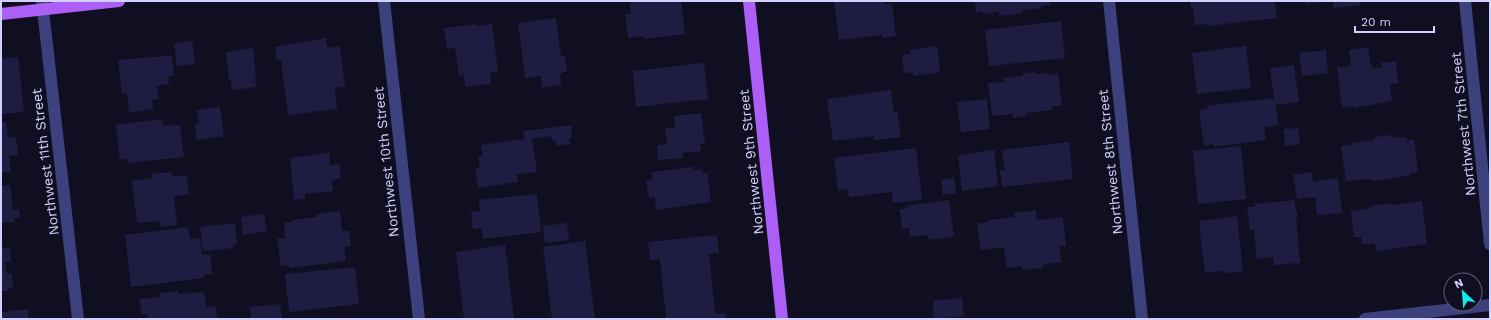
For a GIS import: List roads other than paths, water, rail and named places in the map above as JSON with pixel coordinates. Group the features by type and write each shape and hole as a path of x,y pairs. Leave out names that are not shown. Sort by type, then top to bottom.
{"main road":[{"path":"1,14 42,5 119,1"},
{"name":"Northwest 9th Street","path":"749,1 782,319"}],"street":[{"name":"Northwest 10th Street","path":"384,1 419,319"},
{"name":"Northwest 8th Street","path":"1109,1 1142,319"},
{"name":"Northwest 7th Street","path":"1465,1 1490,244"},
{"name":"Northwest 11th Street","path":"42,5 78,319"},
{"path":"1365,319 1490,305"}]}
